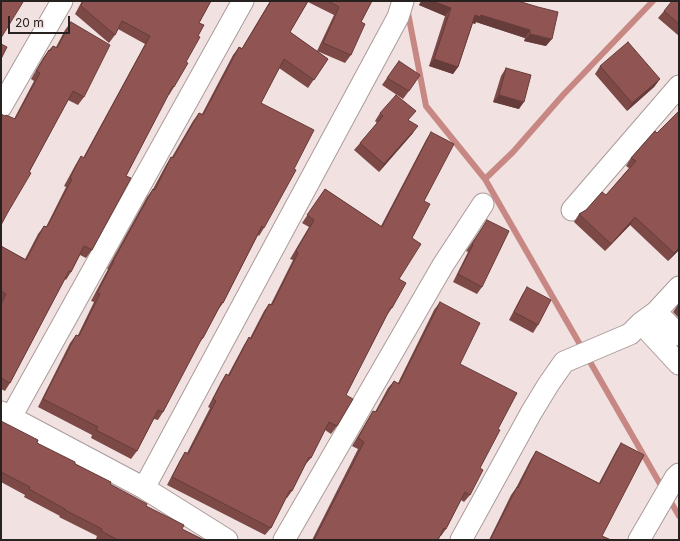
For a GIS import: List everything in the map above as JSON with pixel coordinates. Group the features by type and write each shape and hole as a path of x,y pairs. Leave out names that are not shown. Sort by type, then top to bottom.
{"street":[{"path":"1,107 62,1"},
{"path":"227,540 144,488 6,415 243,1"},
{"path":"144,488 401,9"},
{"path":"572,210 679,86"},
{"path":"284,540 443,265 483,204"},
{"path":"461,540 531,413 564,362 642,323 679,286"},
{"path":"642,323 679,335"},
{"path":"642,323 679,364"},
{"path":"639,540 677,476"}],"building":[{"path":"1,1 23,2 1,38"},
{"path":"83,1 211,1 199,23 204,25 198,36 200,37 186,62 188,63 174,87 173,86 126,176 131,178 92,250 84,246 71,272 69,271 10,383 1,378 1,304 6,294 1,291 1,246 26,260 44,226 47,227 72,179 70,178 81,156 84,158 150,36 122,21 115,35 81,6"},
{"path":"271,1 308,1 290,32 328,59 314,80 284,59 261,103 314,130 294,169 296,170 264,228 262,226 223,303 222,302 202,338 163,412 158,410 137,451 96,430 98,427 43,399 76,335 79,336 100,294 97,293 113,261 153,189 155,190 171,157 173,158 199,113 203,115 239,47 242,49"},
{"path":"328,1 372,1 361,22 365,24 351,55 323,43 339,7"},
{"path":"433,1 518,1 558,12 552,39 530,34 530,30 481,15 480,17 475,15 458,67 434,59 451,8"},
{"path":"672,1 679,1 679,24 664,11"},
{"path":"71,22 110,45 84,97 73,91 29,172 31,173 1,225 1,114 15,119 40,73 36,71 49,50 50,51 53,46 57,48"},
{"path":"628,42 660,79 632,103 600,66"},
{"path":"1,44 7,47 1,59"},
{"path":"399,61 420,75 409,91 387,78"},
{"path":"506,68 531,75 524,102 499,95"},
{"path":"396,95 416,111 408,120 418,126 384,164 360,143 383,116 380,113"},
{"path":"679,111 679,248 674,253 635,217 611,244 579,214 586,210 602,192 606,195 636,161 631,158 655,131 657,133"},
{"path":"431,132 454,144 424,201 430,204 412,238 421,244 399,279 406,283 392,308 391,307 346,395 353,399 337,426 329,422 311,458 309,457 292,491 290,490 271,528 172,477 185,452 188,454 216,401 213,399 226,374 229,376 249,337 251,339 269,304 272,305 298,253 296,251 314,220 307,215 325,189 382,227"},
{"path":"487,220 509,231 482,287 458,274 473,245 472,244"},
{"path":"527,287 551,300 538,325 514,312"},
{"path":"440,302 480,323 460,364 517,393 480,468 483,470 470,495 465,492 446,529 444,528 438,540 314,540 364,442 358,438 373,411 376,412 394,381 399,384"},
{"path":"1,421 38,440 37,443 111,482 110,484 147,504 146,506 184,525 182,529 204,540 118,540 101,531 102,529 29,489 30,487 1,472"},
{"path":"621,443 644,455 602,536 611,540 490,540 536,451 600,484"}],"waterway":[{"path":"485,179 513,152 563,95 653,1"},
{"path":"406,11 408,13 426,106 485,179 663,489"},
{"path":"668,497 679,516"}]}
